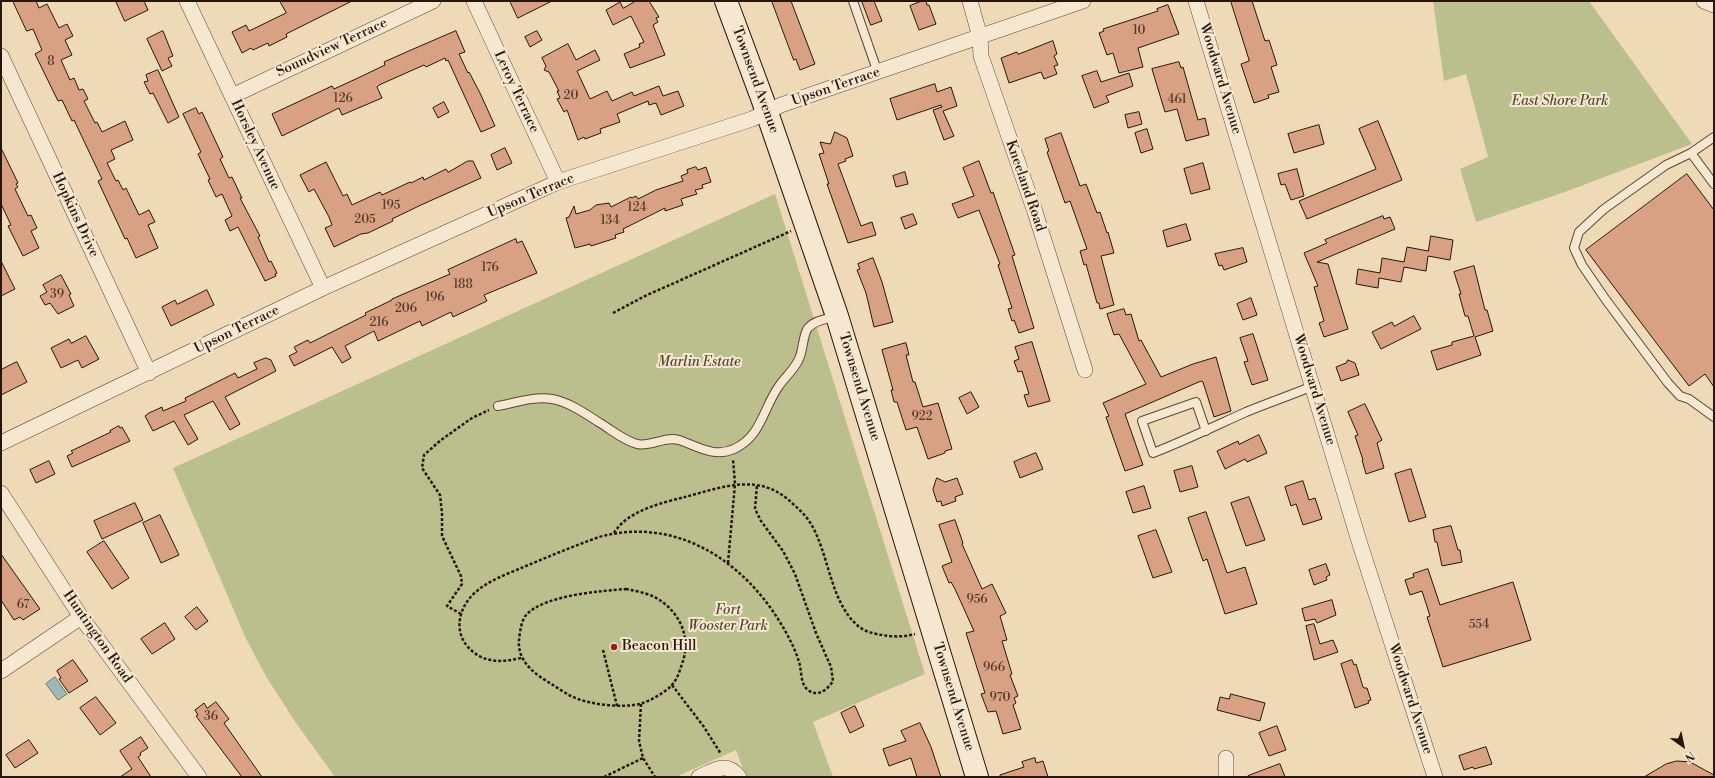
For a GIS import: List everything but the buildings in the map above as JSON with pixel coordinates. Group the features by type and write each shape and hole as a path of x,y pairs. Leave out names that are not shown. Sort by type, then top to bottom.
{"main road":[{"name":"Townsend Avenue","path":"726,1 767,112 837,316 977,777"}],"street":[{"name":"Horsley Avenue","path":"187,1 323,288"},
{"name":"Soundview Terrace","path":"232,96 433,1"},
{"name":"Leroy Terrace","path":"474,1 558,182"},
{"name":"Kneeland Road","path":"970,1 980,37 981,56 1034,212 1085,370"},
{"name":"Upson Terrace","path":"1,443 323,288 558,182 752,119 781,105 878,73 1083,1"},
{"name":"Woodward Avenue","path":"1196,1 1359,541 1435,777"},
{"path":"1704,1 1714,5"},
{"name":"Hopkins Drive","path":"1,56 149,373"},
{"name":"Huntington Road","path":"1,493 81,617 199,777"},
{"path":"1,671 81,617"},
{"path":"1226,758 1226,777"},
{"path":"699,777 717,769 733,772"}],"lane":[{"path":"853,1 878,73"},
{"path":"1714,137 1691,153 1666,166 1604,209 1579,232 1574,248 1582,265 1606,300 1668,383 1680,396 1689,399 1714,417"},
{"path":"1691,153 1714,184"},
{"path":"498,406 529,400 551,398 568,404 599,422 623,439 639,444 670,438 708,452 724,452 743,444 761,423 778,387 798,360 807,329 814,323 837,316"},
{"path":"1206,431 1196,402 1142,421 1153,454 1206,431 1247,412 1313,386"}],"path":[{"path":"613,313 645,296 806,225"},
{"path":"461,614 447,606 462,584 460,576 442,536 440,495 422,468 424,455 441,440 472,418 498,406"},
{"path":"728,563 735,484 734,449"},
{"path":"613,533 618,526 629,517 658,505 735,484 757,485 774,489 800,510 811,524 839,599 848,614 858,626 875,634 893,637 912,635 933,629"},
{"path":"521,658 503,662 488,660 475,654 468,648 462,637 459,626 461,614 465,604 477,591 501,577 583,543 613,533 647,532 676,537 699,546 728,563 744,577 776,618 790,641 799,662 803,682 808,690 813,692 821,692 828,689 833,681 831,667 816,633 795,574 783,551 766,530 755,509 757,485"},
{"path":"626,589 657,598 672,610 680,622 685,636 684,657 679,674 672,685 665,691 641,704 616,706 594,703 572,697 535,673 521,658 519,643 521,627 526,615 546,602 578,595 626,589"},
{"path":"603,650 616,706"},
{"path":"672,685 704,728 733,772"},
{"path":"641,704 639,741 643,758 655,777"},
{"path":"604,777 643,758"}],"green space":[{"name":"East Shore Park","path":"1433,1 1589,1 1692,144 1565,192 1476,222 1460,169 1488,157 1466,74 1444,81"},
{"path":"775,194 925,674 813,722 833,777 746,777 736,750 676,777 335,777 296,723 267,678 246,639 173,468"}],"water":[{"path":"55,677 67,694 58,700 46,684"}],"place":[{"name":"Beacon Hill","path":"614,647"}],"park label":[{"name":"Marlin Estate","path":"699,363"},
{"name":"Fort Wooster Park","path":"728,620"}]}
